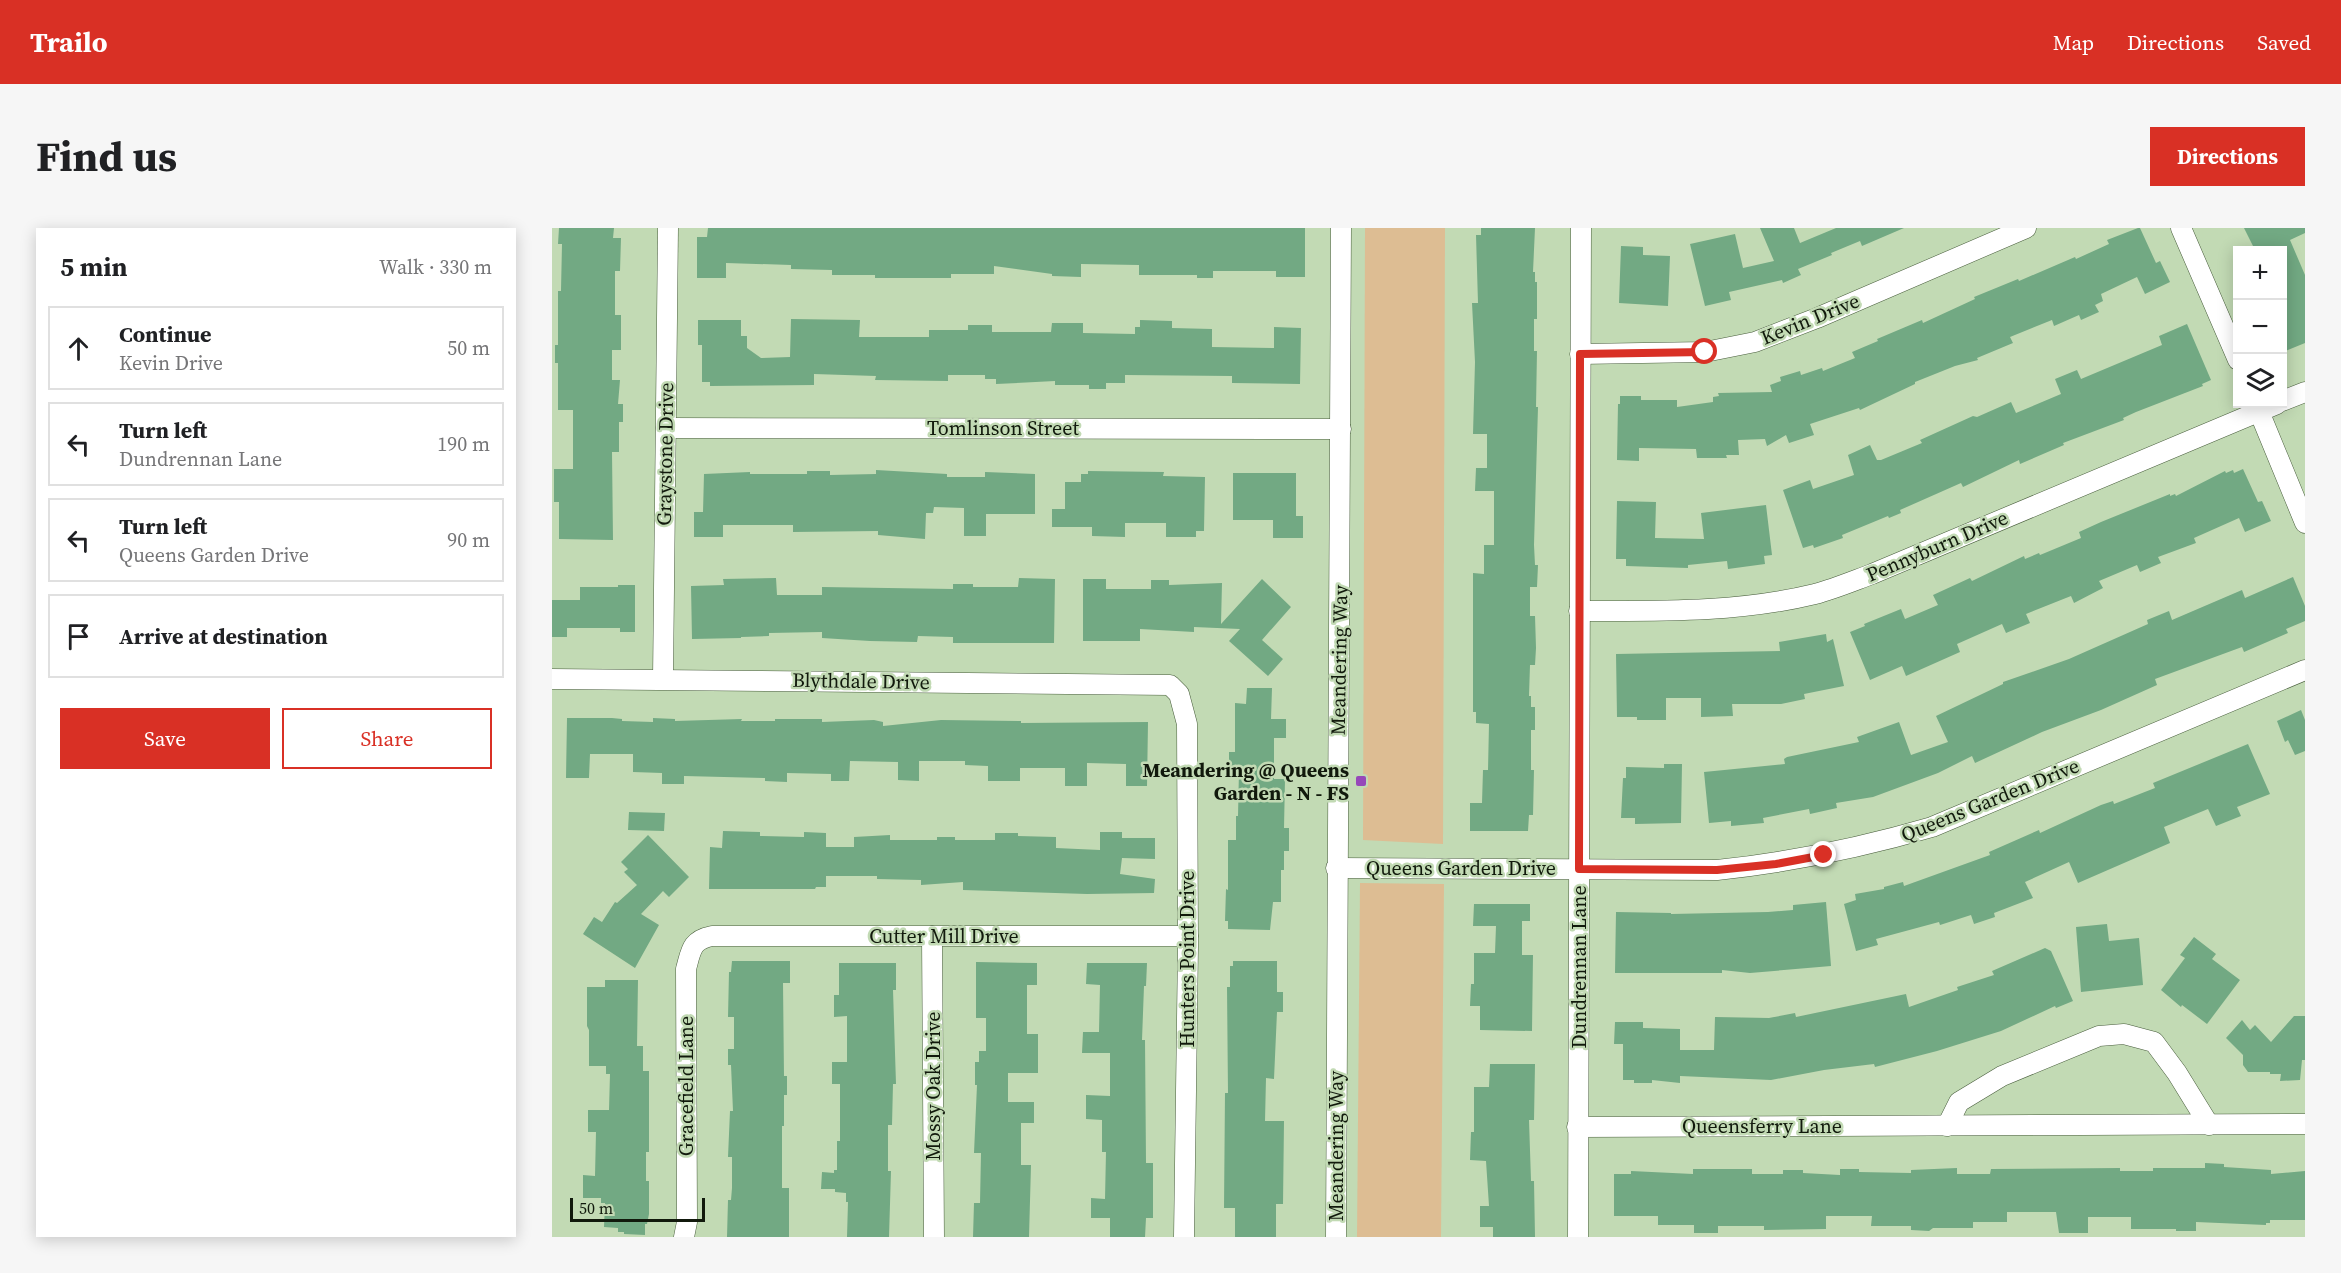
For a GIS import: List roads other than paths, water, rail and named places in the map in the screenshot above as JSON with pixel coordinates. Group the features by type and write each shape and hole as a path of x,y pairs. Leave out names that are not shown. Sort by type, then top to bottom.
{"street":[{"name":"Graystone Drive","path":"663,679 668,228"},
{"name":"Meandering Way","path":"1336,1237 1336,868 1341,228"},
{"name":"Dundrennan Lane","path":"1578,1237 1581,228"},
{"name":"Kevin Drive","path":"1580,354 1705,352 1755,342 1817,318 2026,228"},
{"path":"2181,228 2235,354"},
{"path":"2287,399 2305,392"},
{"name":"Pennyburn Drive","path":"1579,611 1714,610 1764,604 1816,594 1872,574 2259,408"},
{"path":"2265,408 2305,523"},
{"name":"Tomlinson Street","path":"666,428 1341,429"},
{"name":"Queens Garden Drive","path":"1336,868 1717,870 1776,864 1870,846 1932,827 2305,670"},
{"name":"Blythdale Drive","path":"552,678 1170,685"},
{"name":"Hunters Point Drive","path":"1170,685 1179,694 1187,724 1188,936 1184,1237"},
{"name":"Cutter Mill Drive","path":"700,938 712,936 1188,936"},
{"name":"Mossy Oak Drive","path":"932,936 934,1237"},
{"name":"Gracefield Lane","path":"684,1237 687,1222 686,969 691,949 700,938"},
{"path":"1947,1126 1959,1102 2002,1076 2099,1036 2124,1034 2154,1042 2177,1073 2209,1125"},
{"name":"Queensferry Lane","path":"1577,1127 2305,1124"}],"place":[{"name":"Meandering @ Queens Garden - N - FS","path":"1361,781"}]}
